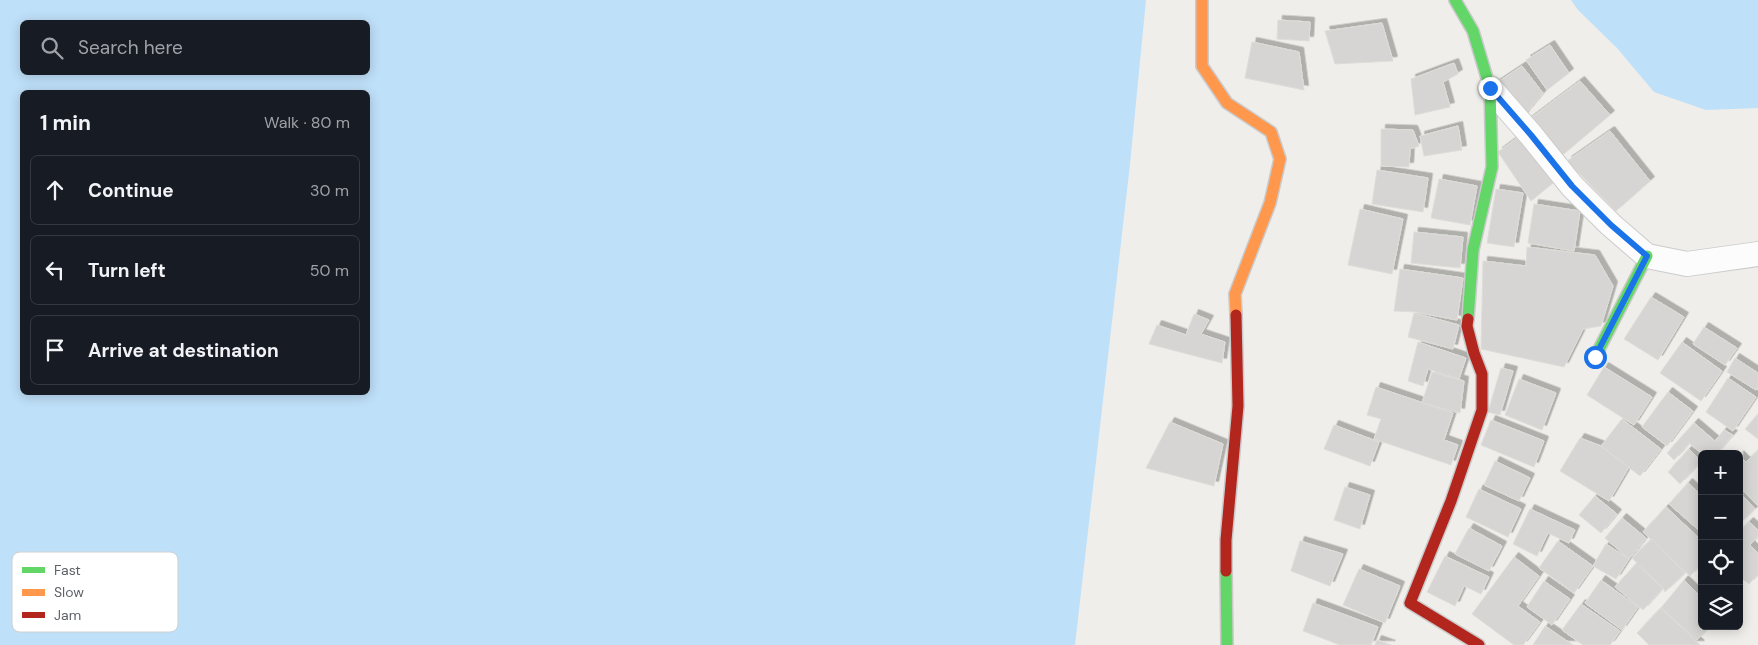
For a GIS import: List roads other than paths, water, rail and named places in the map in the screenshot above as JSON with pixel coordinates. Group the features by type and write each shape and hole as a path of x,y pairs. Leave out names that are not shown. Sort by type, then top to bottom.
{"street":[{"path":"1202,0 1202,66 1227,103 1271,132 1280,159 1270,203 1235,294 1238,406 1226,540 1226,645"},
{"path":"1455,0 1473,31 1490,88 1492,167 1473,250 1467,326 1482,374 1482,410 1451,500 1410,603 1479,645"},
{"path":"1490,88 1572,186 1611,225 1647,256 1687,264 1758,254"},
{"path":"1595,357 1647,256"}],"water":[{"path":"0,0 1146,0 1130,164 1075,645 0,645"},
{"path":"1571,0 1758,0 1758,108 1706,110 1654,92 1617,48 1578,10"}]}
